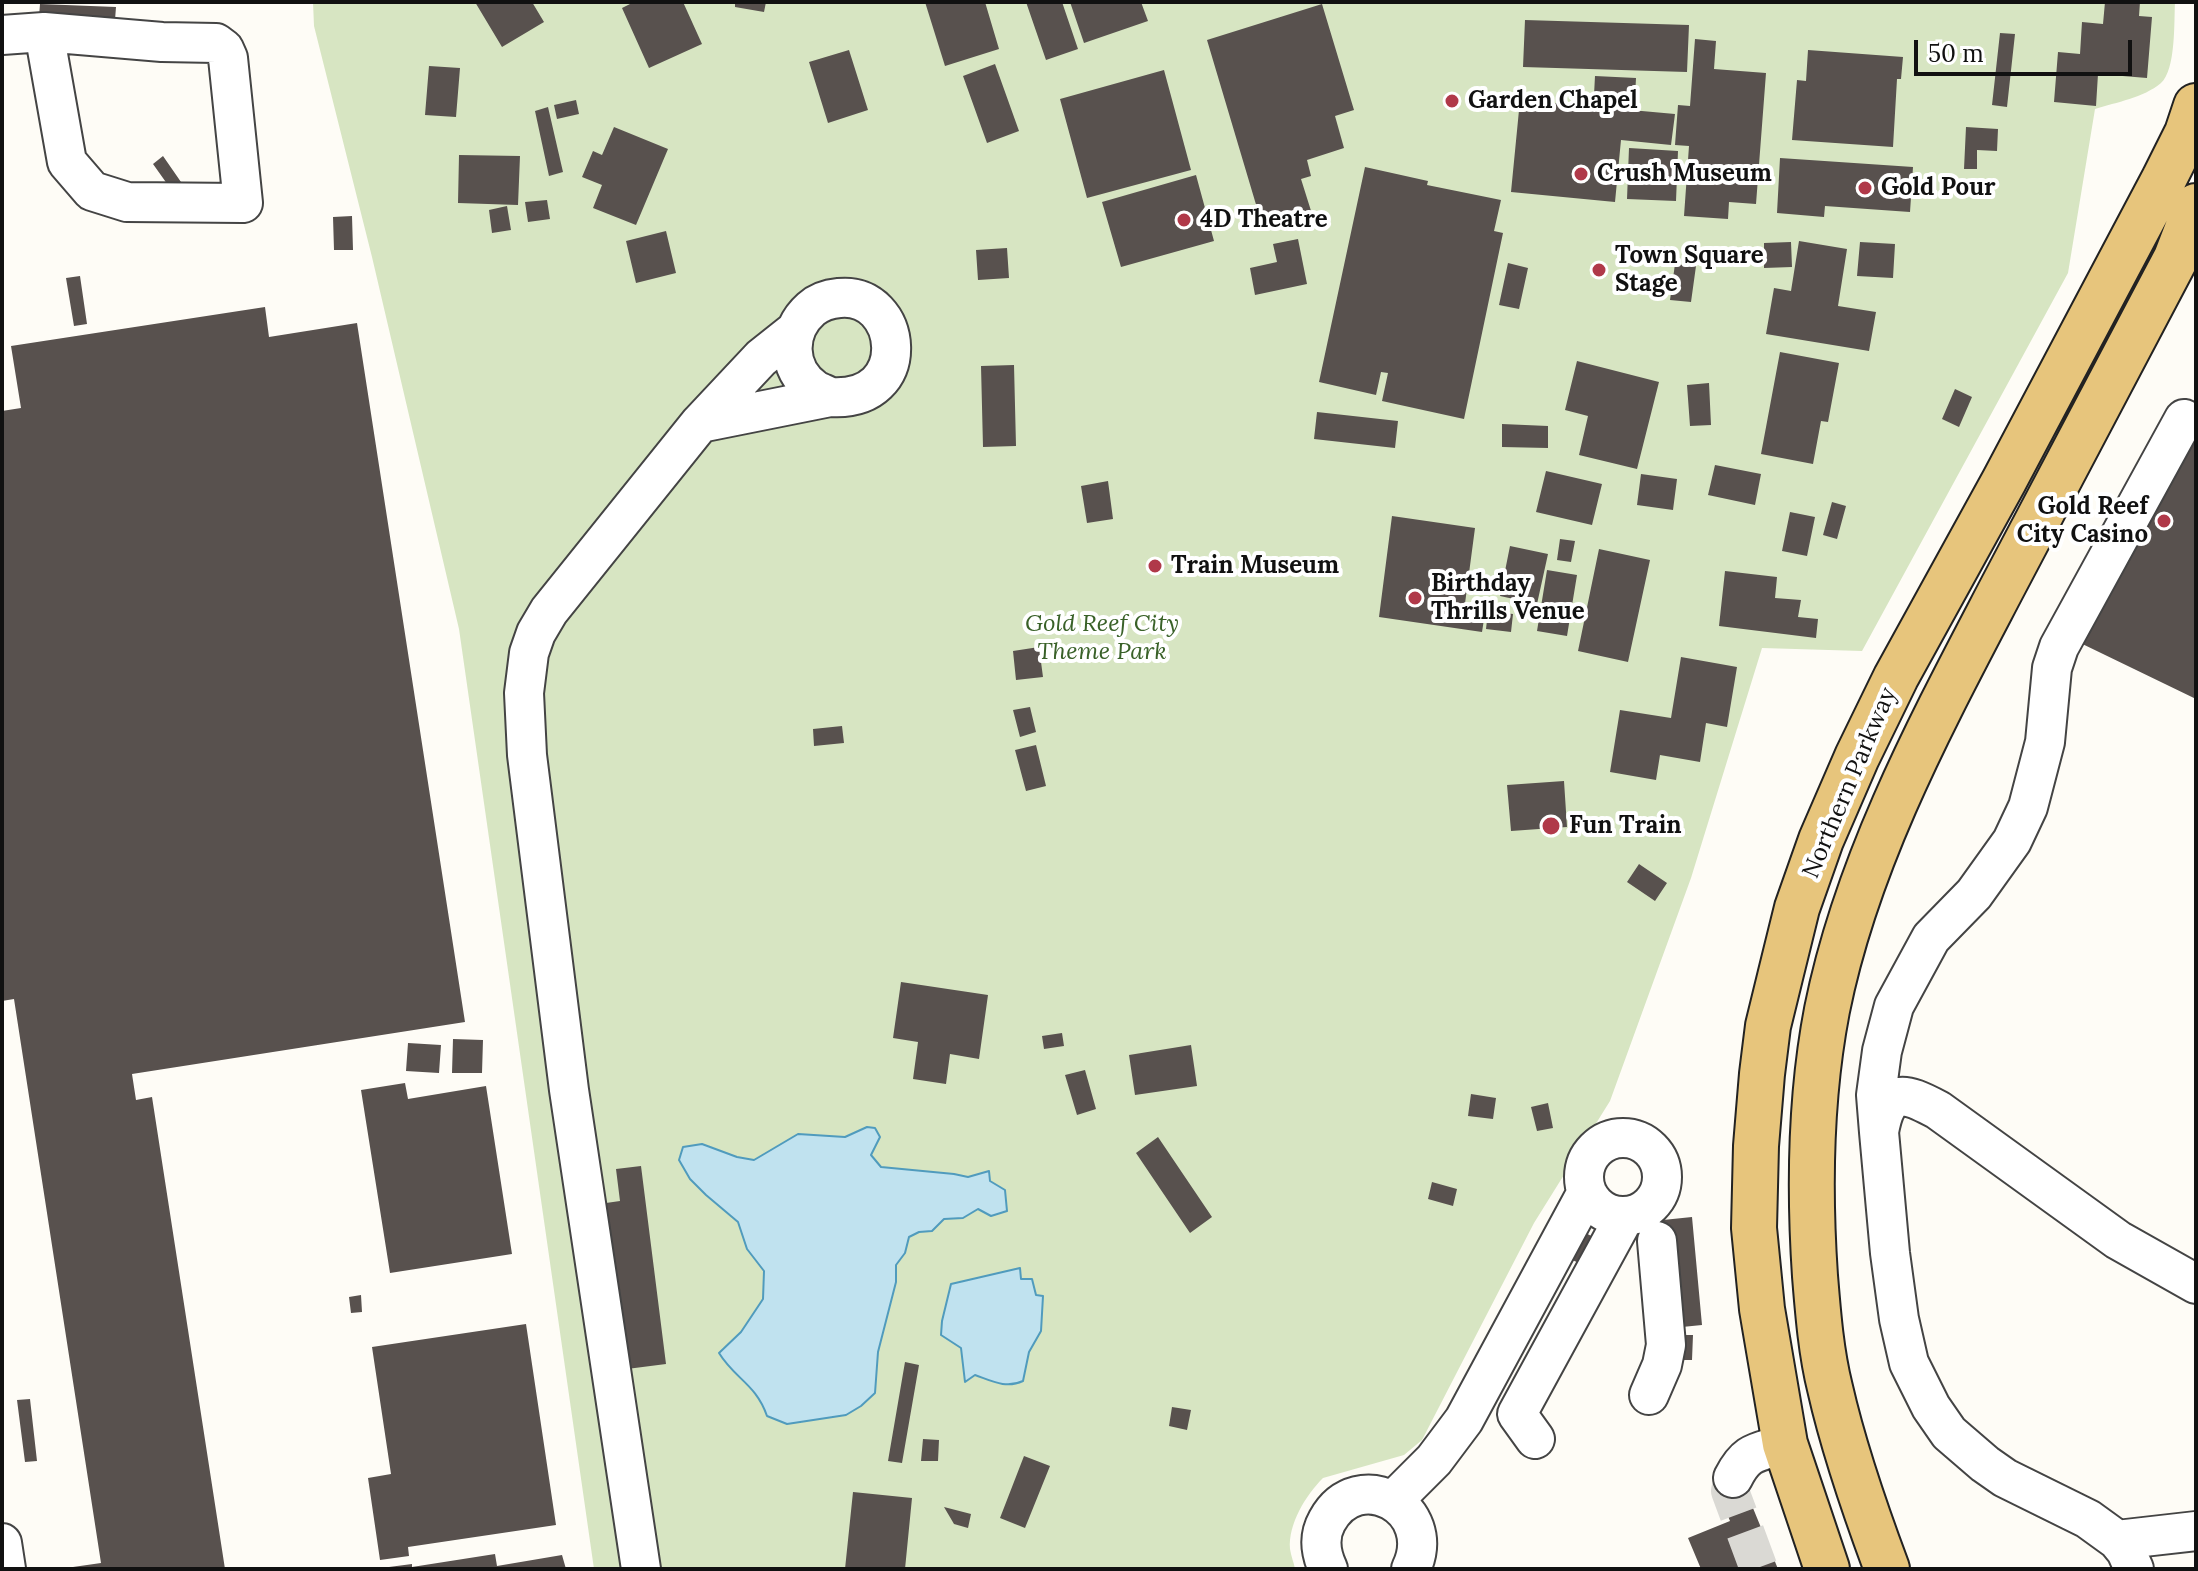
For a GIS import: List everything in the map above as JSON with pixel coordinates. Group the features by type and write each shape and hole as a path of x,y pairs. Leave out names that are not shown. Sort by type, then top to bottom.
{"main road":[{"name":"Northern Parkway","path":"1827,1569 1785,1444 1762,1309 1754,1228 1756,1146 1768,1026 1797,908 1821,840 1890,690 2164,179 2187,133 2196,106"},
{"name":"Northern Parkway","path":"1887,1569 1860,1497 1829,1386 1818,1308 1810,1212 1812,1123 1827,1010 1852,914 1876,848 1942,702 2176,258 2196,206"}],"lane":[{"path":"2,35 44,32 162,42 216,43 224,49 228,58 243,203 127,202 92,191 67,162 44,32"},
{"path":"700,423 830,397 847,398 877,384 887,370 891,336 884,321 860,301 844,298 815,306 803,317 795,331 792,348 802,378 815,390 830,397"},
{"path":"641,1569 569,1090 527,755 524,693 529,653 549,611 700,423 761,358 795,331"},
{"path":"2184,419 2059,647 2052,668 2039,798 2028,807 2012,841 1974,894 1931,938 1894,1006 1882,1051 1876,1095 1899,1319 1909,1363 1927,1400 1949,1433 1971,1455 2005,1478 2088,1519 2125,1554 2196,1531"},
{"path":"1879,1132 1889,1103 1904,1095 1914,1097 1938,1110 2118,1240 2196,1284"},
{"path":"1611,1139 1636,1139 1656,1155 1661,1167 1659,1193 1642,1212 1625,1216 1604,1211 1587,1192 1585,1167 1600,1145 1611,1139"},
{"path":"1393,1501 1434,1460 1464,1420 1587,1192"},
{"path":"1464,1420 1526,1426 1625,1216"},
{"path":"1649,1395 1662,1365 1666,1345 1657,1241"},
{"path":"1733,1478 1742,1461 1785,1444"},
{"path":"1328,1569 1321,1543 1324,1526 1332,1512 1345,1501 1361,1495 1378,1495 1393,1501 1405,1510 1414,1523 1418,1538 1417,1554 1411,1569"},
{"path":"2,1543 6,1569"}],"green space":[{"name":"Gold Reef City Theme Park","path":"313,2 2175,2 2173,45 2166,77 2146,92 2095,109 2068,273 1862,651 1762,648 1691,878 1610,1101 1534,1223 1422,1440 1404,1455 1323,1478 1310,1493 1295,1520 1290,1549 1295,1569 594,1569 459,629 314,26"}],"water":[{"path":"867,1127 875,1128 880,1137 871,1155 881,1167 968,1177 989,1171 990,1181 1005,1190 1007,1211 991,1216 978,1209 963,1218 944,1219 932,1231 909,1237 905,1253 896,1265 896,1282 878,1352 875,1393 846,1415 787,1424 767,1416 757,1396 719,1353 741,1332 763,1299 764,1271 747,1249 738,1222 690,1179 679,1160 683,1147 702,1144 754,1160 798,1134 845,1137"},
{"path":"1020,1268 1021,1279 1032,1279 1036,1295 1043,1296 1041,1331 1029,1352 1023,1381 1005,1384 975,1375 965,1382 961,1348 941,1335 951,1284"}],"building":[{"path":"475,2 532,2 544,22 502,47"},
{"path":"634,2 683,2 702,44 649,68 622,8"},
{"path":"735,2 766,2 764,12 735,7"},
{"path":"925,2 985,2 999,49 945,66"},
{"path":"1026,2 1062,2 1078,49 1046,60"},
{"path":"1070,2 1141,2 1148,21 1084,43"},
{"path":"2105,2 2140,2 2139,16 2152,17 2147,78 2098,74 2096,106 2054,102 2058,52 2080,54 2082,22 2103,24"},
{"path":"40,4 116,7 115,20 39,17"},
{"path":"1322,4 1354,110 1335,116 1344,148 1307,160 1311,176 1301,179 1312,214 1263,228 1207,40"},
{"path":"1525,20 1689,25 1687,72 1523,67"},
{"path":"2000,33 2015,34 2007,107 1992,105"},
{"path":"1695,39 1716,41 1714,69 1766,73 1756,204 1729,202 1728,219 1684,216 1689,146 1675,145 1678,105 1690,106"},
{"path":"849,50 868,110 828,123 809,62"},
{"path":"1808,50 1903,57 1901,79 1897,79 1893,147 1792,140 1797,80 1806,81"},
{"path":"995,64 1019,131 987,143 963,76"},
{"path":"429,66 460,68 456,117 425,115"},
{"path":"1164,70 1191,170 1087,198 1060,99"},
{"path":"1595,76 1636,78 1635,97 1594,95"},
{"path":"576,100 579,114 557,119 554,105"},
{"path":"1520,100 1675,114 1671,145 1621,140 1615,202 1511,192"},
{"path":"548,107 563,172 549,176 535,111"},
{"path":"614,127 668,149 636,225 593,208 602,185 582,177 593,151 602,155"},
{"path":"1966,127 1998,129 1997,151 1977,150 1977,169 1964,169"},
{"path":"1629,148 1678,151 1676,201 1627,199"},
{"path":"459,155 520,156 518,205 458,203"},
{"path":"163,156 190,195 180,202 153,164"},
{"path":"1780,158 1913,167 1910,212 1825,206 1824,217 1777,213"},
{"path":"1365,167 1428,181 1427,185 1501,200 1494,231 1503,233 1464,419 1382,401 1388,373 1381,372 1376,395 1319,382"},
{"path":"1196,175 1214,241 1121,267 1102,202"},
{"path":"547,200 550,219 528,222 525,202"},
{"path":"507,206 511,230 492,233 489,210"},
{"path":"352,216 353,250 334,250 333,217"},
{"path":"666,231 676,273 636,283 626,241"},
{"path":"1298,239 1307,284 1255,295 1250,268 1277,262 1273,244"},
{"path":"1799,241 1847,249 1838,306 1876,312 1869,351 1766,334 1774,288 1791,291"},
{"path":"1791,242 1792,267 1764,268 1764,243"},
{"path":"1860,242 1895,244 1893,278 1857,276"},
{"path":"1007,248 1009,278 978,280 976,250"},
{"path":"1508,263 1528,268 1519,309 1499,305"},
{"path":"1675,264 1696,266 1691,302 1670,300"},
{"path":"80,276 87,324 74,326 66,278"},
{"path":"265,307 269,337 357,323 465,1022 132,1074 136,1100 152,1097 225,1569 73,1569 101,1563 14,999 2,1001 2,411 21,408 11,346"},
{"path":"1780,352 1839,363 1828,422 1821,421 1813,464 1761,454"},
{"path":"1577,361 1659,382 1637,469 1579,455 1588,416 1565,410"},
{"path":"1014,365 1016,446 983,447 981,366"},
{"path":"1709,383 1711,425 1690,426 1687,385"},
{"path":"1955,389 1972,397 1959,427 1942,419"},
{"name":"Gold Reef City Casino","path":"2196,403 2196,699 2070,638"},
{"path":"1317,412 1398,421 1395,448 1314,439"},
{"path":"1502,424 1548,426 1548,448 1502,447"},
{"path":"1715,465 1761,474 1755,505 1708,495"},
{"path":"1546,471 1602,484 1592,525 1536,512"},
{"path":"1641,474 1677,479 1673,510 1637,505"},
{"path":"1108,481 1113,519 1087,523 1081,486"},
{"path":"1832,502 1846,506 1837,539 1823,535"},
{"path":"1790,512 1815,517 1807,556 1782,551"},
{"path":"1392,516 1475,528 1464,611 1485,613 1482,632 1379,617"},
{"path":"1560,539 1575,541 1571,562 1557,560"},
{"path":"1510,546 1548,554 1537,604 1500,596"},
{"path":"1599,549 1650,560 1628,662 1578,651"},
{"path":"1547,570 1577,575 1567,636 1537,631"},
{"path":"1725,571 1777,577 1775,598 1801,600 1798,617 1818,619 1816,638 1719,626"},
{"path":"1488,611 1513,614 1511,632 1486,629"},
{"path":"1039,647 1043,677 1016,680 1013,651"},
{"path":"1681,657 1737,667 1727,727 1706,723 1700,762 1660,755 1656,780 1610,772 1620,710 1671,718"},
{"path":"1030,707 1036,732 1020,737 1013,710"},
{"path":"842,726 844,743 814,746 813,729"},
{"path":"1036,745 1046,786 1026,791 1015,750"},
{"path":"1564,781 1567,827 1511,831 1507,785"},
{"path":"1639,864 1667,883 1655,901 1627,882"},
{"path":"901,982 988,995 979,1059 950,1054 946,1084 913,1079 918,1042 893,1038"},
{"path":"1062,1033 1064,1046 1044,1049 1042,1036"},
{"path":"453,1039 483,1040 482,1073 452,1073"},
{"path":"408,1043 441,1045 439,1073 406,1071"},
{"path":"1191,1045 1197,1086 1135,1095 1129,1055"},
{"path":"1085,1070 1096,1109 1077,1115 1065,1075"},
{"path":"405,1083 408,1099 486,1086 512,1254 390,1273 361,1090"},
{"path":"1471,1094 1496,1098 1493,1119 1468,1116"},
{"path":"1548,1103 1553,1128 1537,1131 1531,1107"},
{"path":"1158,1137 1212,1217 1190,1233 1136,1153"},
{"path":"641,1166 666,1364 627,1369 606,1203 620,1201 616,1169"},
{"path":"1432,1182 1457,1189 1453,1206 1428,1199"},
{"path":"1692,1217 1702,1325 1672,1328 1663,1220"},
{"path":"1574,1227 1601,1241 1588,1267 1561,1255"},
{"path":"361,1295 362,1312 351,1313 349,1297"},
{"path":"526,1324 556,1525 408,1547 409,1556 380,1560 368,1478 391,1474 372,1347"},
{"path":"1676,1335 1693,1335 1692,1360 1676,1360"},
{"path":"905,1362 919,1365 902,1463 888,1461"},
{"path":"30,1399 37,1461 25,1462 17,1400"},
{"path":"1172,1407 1191,1410 1187,1430 1169,1426"},
{"path":"923,1439 939,1440 938,1461 921,1461"},
{"path":"1024,1456 1050,1466 1025,1528 1000,1518"},
{"path":"1739,1474 1778,1569 1701,1569 1688,1538 1730,1521 1715,1485"},
{"path":"853,1492 912,1498 905,1569 845,1569"},
{"path":"944,1507 971,1514 968,1528 954,1524"},
{"path":"495,1554 497,1566 562,1555 566,1569 389,1569 389,1567 412,1564 412,1567"}],"tunnel":[{"path":"1733,1478 1730,1491 1759,1569"}],"place":[{"name":"Garden Chapel","path":"1452,101"},
{"name":"Crush Museum","path":"1581,174"},
{"name":"Gold Pour","path":"1865,188"},
{"name":"4D Theatre","path":"1184,220"},
{"name":"Town Square Stage","path":"1599,270"},
{"name":"Gold Reef City Casino","path":"2164,521"},
{"name":"Train Museum","path":"1155,566"},
{"name":"Birthday Thrills Venue","path":"1415,598"},
{"name":"Fun Train","path":"1551,826"}]}
